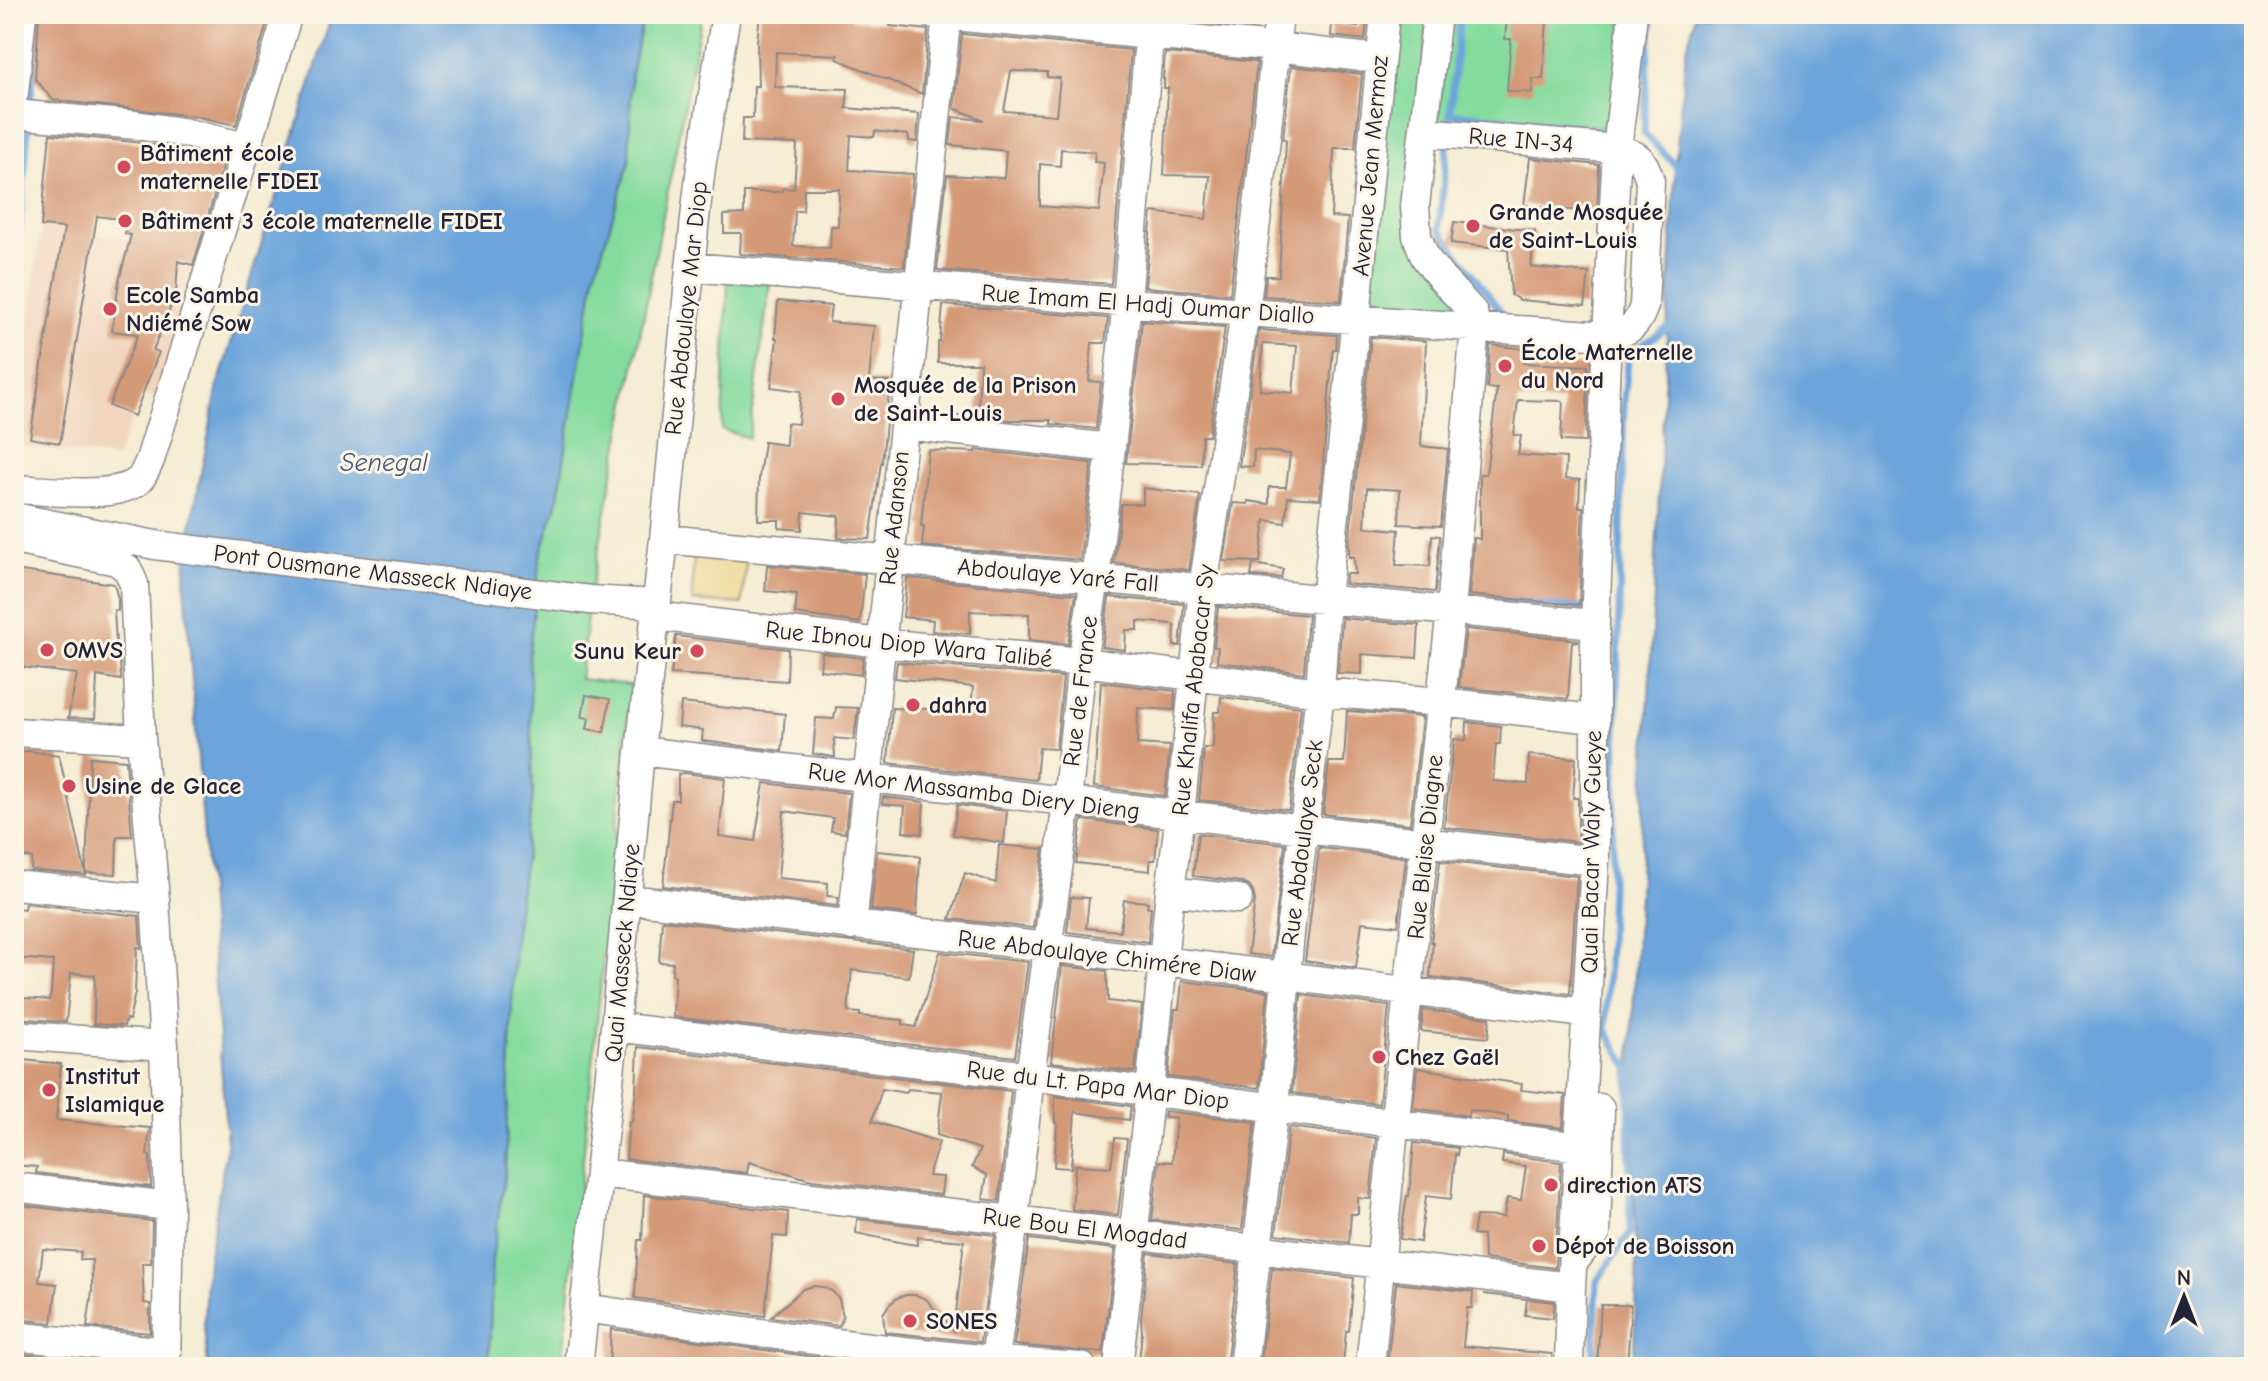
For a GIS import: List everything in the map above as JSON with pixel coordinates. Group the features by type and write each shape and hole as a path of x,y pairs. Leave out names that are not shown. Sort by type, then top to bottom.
{"street":[{"path":"14,93 22,14"},
{"path":"14,489 120,491 139,480 150,460 288,14"},
{"name":"Rue Abdoulaye Mar Diop","path":"655,610 701,167 726,14"},
{"name":"Rue Khalifa Ababacar Sy","path":"1118,1367 1203,588 1245,312 1279,14"},
{"name":"Avenue Jean Mermoz","path":"1356,318 1385,14"},
{"name":"Avenue Jean Mermoz","path":"1437,14 1415,206 1417,236 1425,257 1473,312 1475,326"},
{"name":"Quai Bacar Waly Gueye","path":"1569,1367 1595,861 1595,624 1607,336 1617,149 1633,14"},
{"path":"942,15 1149,25 1275,47 1379,59"},
{"name":"Rue Adanson","path":"852,926 918,287 942,15"},
{"name":"Rue de France","path":"994,1364 1111,448 1127,302 1149,25"},
{"path":"14,114 136,125 246,147"},
{"name":"Rue IN-34","path":"1424,132 1617,149"},
{"name":"Rue Imam El Hadj Oumar Diallo","path":"690,267 1245,312 1607,336"},
{"name":"Rue Abdoulaye Seck","path":"1243,1367 1274,1107 1285,977 1320,692 1326,599 1356,318"},
{"name":"Rue Blaise Diagne","path":"1370,1367 1451,610 1475,326"},
{"path":"904,425 1111,448"},
{"name":"Pont Ousmane Masseck Ndiaye","path":"14,517 155,545 655,610"},
{"name":"Abdoulaye Yaré Fall","path":"664,539 1595,624"},
{"path":"14,540 117,561 128,570 134,584 141,739 164,1046 169,1206 166,1360 14,1336"},
{"name":"Rue Ibnou Diop Wara Talibé","path":"655,610 881,643 1082,662 1320,692 1594,719"},
{"name":"Quai Masseck Ndiaye","path":"578,1367 615,1027 655,610"},
{"path":"14,732 141,739"},
{"name":"Rue Mor Massamba Diery Dieng","path":"640,751 1595,861"},
{"path":"14,885 155,899"},
{"path":"1170,891 1238,899"},
{"name":"Rue Abdoulaye Chimére Diaw","path":"628,899 1586,1013"},
{"name":"Rue du Lt. Papa Mar Diop","path":"615,1027 1030,1076 1579,1147"},
{"path":"14,1035 164,1046"},
{"path":"1572,1275 1596,1233 1602,1070 1585,1042"},
{"name":"Rue Bou El Mogdad","path":"599,1173 1381,1264 1572,1275"},
{"path":"14,1187 169,1206"},
{"path":"584,1308 785,1338 949,1354 994,1364 1082,1367"}],"shaded area":[{"name":"Ecole Samba Ndiémé Sow","path":"41,227 163,244 172,260 203,268 158,399 143,393 116,458 23,447 15,437"}],"green space":[{"path":"644,14 702,14 589,599 580,679 631,685 562,1367 489,1367 492,1260 505,1170 515,933 533,794 529,654 540,556 557,503 595,274 629,163 631,75"},
{"path":"1392,14 1429,14 1406,220 1471,321 1363,312"},
{"path":"1450,14 1624,14 1607,141 1437,123"},
{"path":"728,280 770,284 749,438 722,430"}],"sand":[{"path":"694,550 747,556 742,604 692,601"}],"water":[{"name":"Senegal","path":"332,14 644,14 631,75 629,163 595,274 557,503 540,556 529,654 533,794 515,933 505,1171 492,1260 489,1367 208,1367 204,1327 206,1273 227,1144 185,585 186,552 218,385"},
{"path":"1696,14 2254,14 2254,1367 1633,1367 1637,1288 1630,1074 1676,155 1686,52"}],"building":[{"path":"39,14 270,14 236,125 194,116 53,100 35,79"},
{"path":"760,14 825,14 928,30 922,94 837,59 838,55 776,52 775,87 848,89 846,108 919,114 917,142 909,141 908,135 875,131 874,137 851,135 849,170 913,174 904,267 740,254 741,233 724,233 724,215 744,214 744,192 794,189 797,144 742,142 743,118 753,118 754,86 758,86","holes":["804,189 839,189 838,226 831,226 830,248 793,246 795,211 803,211"]},
{"path":"1213,14 1256,14 1255,28 1212,24"},
{"path":"1359,14 1368,14 1365,40 1331,36 1332,24 1358,27"},
{"path":"1520,14 1539,14 1538,19 1547,20 1543,79 1533,79 1532,93 1507,91 1511,39 1505,39 1507,18 1520,19"},
{"path":"962,34 1131,50 1111,284 937,270 947,175 1004,178 1006,151 950,145 953,117 984,120 954,108","holes":["1011,71 1047,72 1047,77 1060,78 1056,115 1004,111","1061,149 1095,152 1094,162 1104,163 1099,211 1040,206 1040,164 1060,166"]},
{"path":"1165,53 1257,62 1230,294 1145,287 1152,212 1206,219 1210,176 1164,175 1168,88 1164,88 1163,79"},
{"path":"1291,66 1362,74 1355,148 1334,148 1331,217 1348,218 1341,301 1264,296 1266,276 1279,276 1286,140 1283,139"},
{"path":"50,134 134,142 225,160 193,265 178,261 176,294 153,350 159,352 134,416 109,406 138,334 112,331 119,281 131,235 125,234 127,220 97,216 60,443 30,438 64,228 41,226"},
{"path":"1530,158 1599,165 1597,213 1524,205"},
{"path":"1454,222 1535,231 1531,267 1589,273 1585,306 1520,300 1511,295 1508,249 1451,243"},
{"path":"778,301 831,306 829,322 874,326 869,380 890,382 870,539 838,538 839,516 803,512 802,530 779,528 779,520 758,520 764,442 786,445 787,423 798,424 801,391 771,387"},
{"path":"943,305 1108,318 1105,343 1092,343 1089,381 1101,382 1096,429 1051,424 1051,420 978,416 980,363 938,363"},
{"path":"1142,321 1225,327 1209,436 1202,436 1201,465 1126,463"},
{"path":"1259,330 1337,335 1336,349 1333,349 1320,499 1288,497 1285,523 1265,520 1260,562 1224,561 1233,503 1248,504 1248,501 1269,504 1269,487 1286,487 1290,454 1254,450 1253,467 1239,466","holes":["1263,344 1297,346 1293,393 1260,390"]},
{"path":"1371,337 1426,341 1421,446 1448,449 1441,526 1399,524 1400,490 1367,488 1365,527 1399,530 1396,565 1430,566 1432,535 1440,536 1435,592 1345,584 1346,574 1355,574 1354,557 1349,557 1349,543"},
{"path":"1490,345 1525,349 1523,363 1588,366 1586,442 1561,441 1563,401 1518,400 1514,435 1521,436 1518,455 1566,458 1565,479 1580,480 1579,507 1583,507 1579,605 1469,595 1474,538 1480,539 1480,474 1486,474 1497,389 1487,388"},
{"path":"928,450 976,450 1092,463 1080,560 922,546"},
{"path":"1143,488 1200,495 1189,570 1114,563 1121,504 1143,504"},
{"path":"1253,564 1283,569 1281,578 1251,576"},
{"path":"767,565 865,574 860,623 795,614 797,594 765,591"},
{"path":"14,570 114,584 118,599 118,611 114,610 121,680 97,676 95,719 68,718 77,674 14,666"},
{"path":"907,578 1076,594 1068,644 1029,640 1029,614 970,611 970,634 932,631 933,620 903,617"},
{"path":"1109,597 1184,604 1180,646 1174,646 1173,624 1138,621 1138,630 1126,630 1125,650 1102,647"},
{"path":"1218,607 1308,615 1304,673 1217,662 1218,647 1214,647"},
{"path":"1342,618 1419,625 1417,658 1362,654 1362,674 1338,673"},
{"path":"1466,629 1578,640 1572,642 1568,699 1459,687"},
{"path":"676,636 788,649 787,681 671,674"},
{"path":"822,653 863,658 861,675 820,670"},
{"path":"897,662 1063,677 1056,749 1039,748 1036,780 888,763 892,708 971,710 973,687 895,678"},
{"path":"1101,682 1175,691 1174,710 1138,708 1137,744 1170,746 1165,796 1094,787"},
{"path":"586,695 610,699 604,732 587,729 589,718 582,717"},
{"path":"1221,697 1301,707 1289,810 1199,800 1204,748 1213,748 1214,712 1220,712"},
{"path":"681,703 785,714 782,751 702,741 703,730 679,727"},
{"path":"836,707 858,708 854,740 834,738 835,757 813,754 816,718 834,719"},
{"path":"1347,711 1422,717 1410,824 1323,814 1329,762 1344,762"},
{"path":"1467,722 1501,726 1493,781 1528,784 1529,755 1576,758 1573,798 1578,798 1578,842 1444,827 1454,739 1466,740"},
{"path":"14,752 59,755 86,875 31,870 32,858 14,855"},
{"path":"90,757 126,760 132,836 117,836 116,874 86,873"},
{"path":"678,774 725,778 719,836 755,841 764,783 849,793 845,833 831,831 833,818 784,811 778,878 828,883 827,896 838,897 837,906 663,886 672,800 678,800"},
{"path":"883,797 924,802 922,834 903,832 905,806 882,804"},
{"path":"957,805 1007,811 1004,843 953,835"},
{"path":"1082,820 1158,829 1155,860 1150,860 1150,871 1076,863"},
{"path":"1198,834 1285,844 1271,957 1248,954 1255,900 1249,886 1193,876"},
{"path":"999,845 1044,849 1033,928 950,919 965,873 996,883"},
{"path":"1319,848 1406,857 1398,926 1362,922 1356,968 1305,961"},
{"path":"877,851 920,857 917,915 871,910"},
{"path":"1440,861 1577,876 1570,994 1430,977"},
{"path":"1071,897 1089,898 1086,928 1120,931 1124,900 1148,902 1147,907 1151,907 1148,942 1067,932"},
{"path":"25,903 139,916 141,948 137,947 135,993 129,1020 126,1019 124,1026 94,1024 95,975 71,973 66,1022 14,1018 14,997 49,1000 51,994 53,961 14,958 14,908 24,909"},
{"path":"662,920 913,949 909,977 852,970 848,1012 903,1020 903,1025 916,1027 940,952 1028,962 1015,1057 673,1017 673,963 659,962"},
{"path":"1062,966 1107,971 1108,1001 1142,1005 1135,1072 1051,1062"},
{"path":"1182,981 1268,991 1259,1088 1168,1077 1175,1009 1179,1009"},
{"path":"1301,995 1389,1006 1379,1104 1292,1093"},
{"path":"1423,1010 1490,1018 1488,1038 1421,1031"},
{"path":"638,1047 1011,1091 999,1201 983,1199 987,1175 972,1167 980,1149 937,1135 942,1092 908,1089 906,1093 882,1089 872,1121 939,1142 928,1176 943,1177 941,1195 812,1180 749,1162 747,1173 626,1159 629,1121 632,1122 636,1091"},
{"path":"14,1059 61,1064 56,1120 150,1128 147,1155 150,1156 151,1187 36,1173 37,1167 14,1165"},
{"path":"1417,1068 1522,1084 1521,1090 1565,1095 1563,1128 1508,1121 1508,1116 1469,1110 1468,1116 1413,1108"},
{"path":"1055,1096 1131,1106 1129,1120 1075,1112 1071,1168 1054,1167"},
{"path":"1165,1111 1255,1122 1242,1230 1152,1220 1159,1161 1172,1162 1176,1118 1165,1117"},
{"path":"1289,1127 1376,1138 1370,1199 1358,1198 1358,1214 1351,1214 1349,1243 1276,1234"},
{"path":"1115,1138 1127,1139 1118,1215 1072,1210 1075,1165 1111,1167"},
{"path":"1414,1143 1458,1148 1451,1199 1426,1196 1420,1242 1400,1239 1409,1196"},
{"path":"1503,1154 1561,1162 1555,1268 1484,1259 1483,1236 1473,1235 1476,1216 1504,1217 1507,1198 1521,1200 1526,1166 1502,1163"},
{"path":"644,1195 788,1212 787,1237 773,1236 765,1316 635,1298"},
{"path":"19,1205 152,1221 151,1263 142,1263 144,1303 150,1304 150,1333 87,1327 92,1260 80,1260 81,1252 43,1249 39,1282 57,1284 52,1323 14,1319 14,1246"},
{"path":"857,1219 995,1235 980,1342 885,1332 883,1314 897,1298 906,1295 926,1299 954,1331 964,1241 918,1237 917,1245 904,1243 856,1233"},
{"path":"1029,1239 1115,1249 1103,1353 1014,1345"},
{"path":"1148,1253 1238,1264 1226,1367 1174,1367 1139,1362"},
{"path":"1272,1268 1354,1278 1343,1367 1260,1367"},
{"path":"1396,1283 1473,1292 1472,1308 1467,1308 1463,1346 1552,1354 1552,1367 1387,1367"},
{"path":"813,1286 832,1291 839,1299 843,1316 839,1326 771,1317 803,1289"},
{"path":"1484,1294 1554,1302 1553,1318 1525,1315 1527,1299"},
{"path":"1601,1305 1631,1305 1627,1367 1597,1367"},
{"path":"611,1329 859,1363 859,1367 609,1367"},
{"path":"14,1353 48,1357 47,1367 14,1367"}],"waterway":[{"path":"30,107 38,14"},
{"path":"1449,127 1460,14"},
{"path":"1653,14 1644,133 1677,167 1677,173"},
{"path":"1450,113 1611,130"},
{"path":"14,291 29,120"},
{"path":"1448,139 1439,229 1507,320"},
{"path":"1593,1367 1597,1281 1630,1233 1629,1068 1606,1030 1624,400 1629,354 1672,325"},
{"path":"1459,597 1590,609"}],"place":[{"name":"Bâtiment école maternelle FIDEI","path":"124,167"},
{"name":"Bâtiment 3 école maternelle FIDEI","path":"125,221"},
{"name":"Grande Mosquée de Saint-Louis","path":"1473,226"},
{"name":"Ecole Samba Ndiémé Sow","path":"110,309"},
{"name":"École Maternelle du Nord","path":"1505,366"},
{"name":"Mosquée de la Prison de Saint-Louis","path":"838,399"},
{"name":"OMVS","path":"47,650"},
{"name":"Sunu Keur","path":"697,651"},
{"name":"dahra","path":"913,705"},
{"name":"Usine de Glace","path":"69,786"},
{"name":"Chez Gaël","path":"1379,1057"},
{"name":"Institut Islamique","path":"49,1090"},
{"name":"direction ATS","path":"1551,1185"},
{"name":"Dépot de Boisson","path":"1539,1246"},
{"name":"SONES","path":"910,1321"}]}
